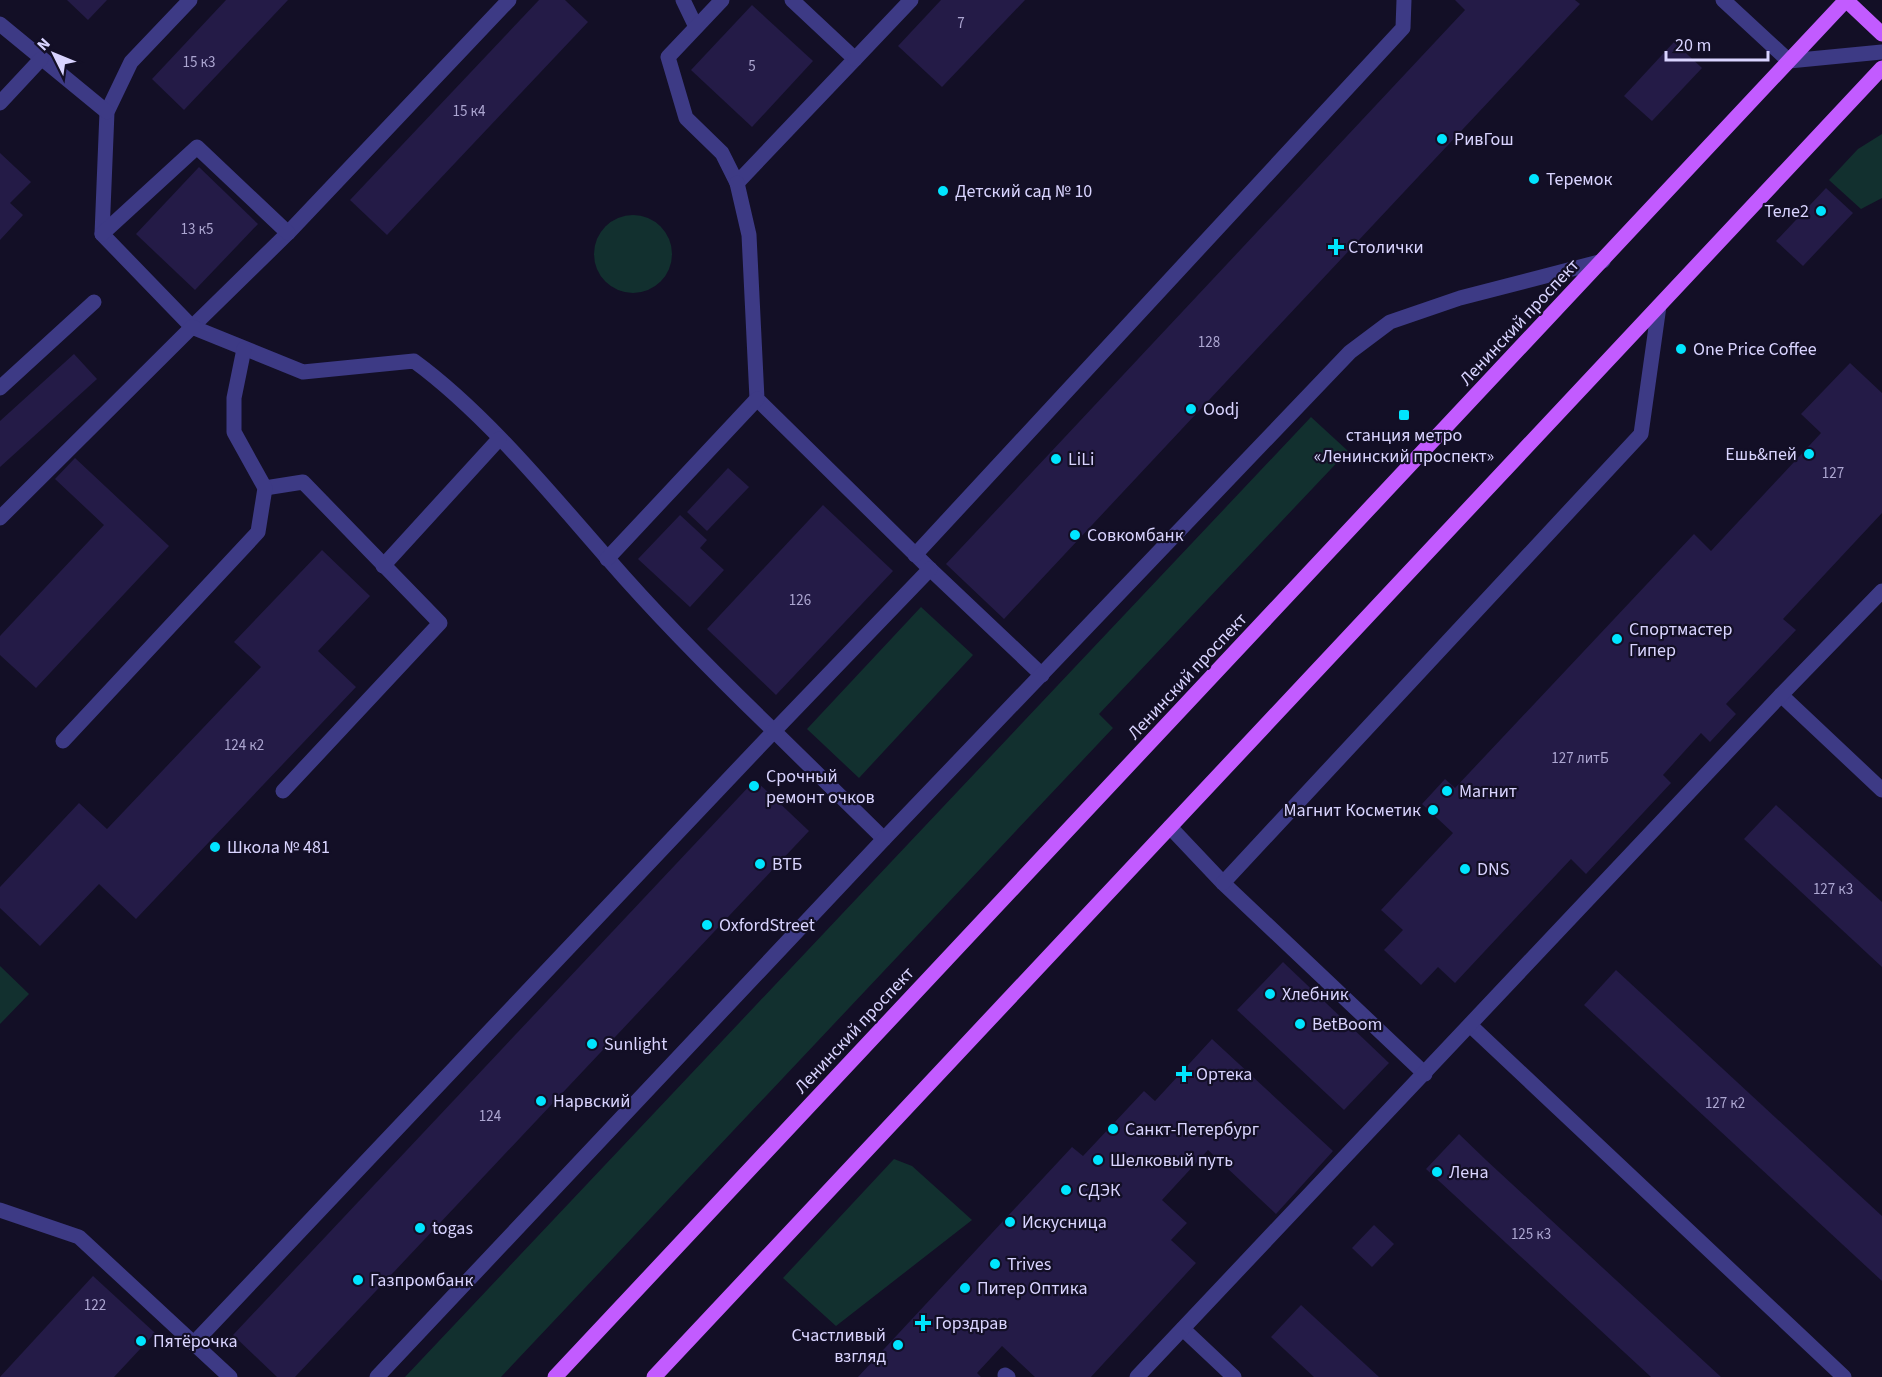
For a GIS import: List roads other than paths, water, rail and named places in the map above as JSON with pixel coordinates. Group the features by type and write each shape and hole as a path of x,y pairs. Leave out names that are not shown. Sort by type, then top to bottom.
{"main road":[{"name":"Ленинский проспект","path":"555,1377 1846,0"},
{"path":"1846,0 1882,34"},
{"path":"654,1377 1882,68"}],"street":[{"path":"190,0 131,62 107,112 102,234 192,327 303,372 414,361 435,377 581,526 607,559 694,654 884,839"},
{"path":"0,518 288,233 509,0"},
{"path":"683,0 696,27"},
{"path":"722,0 668,57 686,118 722,153 737,183 749,235 757,399 915,555 1042,675"},
{"path":"792,0 855,59"},
{"path":"737,183 911,0"},
{"path":"915,555 1403,28 1404,0"},
{"path":"1723,0 1789,62 1882,52"},
{"path":"0,24 107,112"},
{"path":"0,103 41,59"},
{"path":"102,234 197,147 288,233"},
{"path":"377,1377 884,839 1342,360 1371,334 1390,322 1460,298 1603,261"},
{"path":"0,388 94,302"},
{"path":"1223,883 1641,434 1659,306"},
{"path":"63,741 258,532 265,488 234,432 234,398 244,349"},
{"path":"607,559 757,399"},
{"path":"383,566 499,440"},
{"path":"265,488 303,482 440,624 283,791"},
{"path":"194,1343 930,569"},
{"path":"1137,1377 1882,591"},
{"path":"1781,695 1882,790"},
{"path":"1170,827 1223,883 1425,1074"},
{"path":"1471,1026 1844,1377"},
{"path":"0,1210 79,1237 230,1377"},
{"path":"1183,1329 1234,1377"}],"place":[{"name":"РивГош","path":"1442,139"},
{"name":"Теремок","path":"1534,179"},
{"name":"Детский сад № 10","path":"943,191"},
{"name":"Теле2","path":"1821,211"},
{"name":"Столички","path":"1336,247"},
{"name":"One Price Coffee","path":"1681,349"},
{"name":"Oodj","path":"1191,409"},
{"name":"станция метро «Ленинский проспект»","path":"1404,415"},
{"name":"Ешь&пей","path":"1809,454"},
{"name":"LiLi","path":"1056,459"},
{"name":"Совкомбанк","path":"1075,535"},
{"name":"Спортмастер Гипер","path":"1617,639"},
{"name":"Срочный ремонт очков","path":"754,786"},
{"name":"Магнит","path":"1447,791"},
{"name":"Магнит Косметик","path":"1433,810"},
{"name":"Школа № 481","path":"215,847"},
{"name":"ВТБ","path":"760,864"},
{"name":"DNS","path":"1465,869"},
{"name":"OxfordStreet","path":"707,925"},
{"name":"Хлебник","path":"1270,994"},
{"name":"BetBoom","path":"1300,1024"},
{"name":"Sunlight","path":"592,1044"},
{"name":"Ортека","path":"1184,1074"},
{"name":"Нарвский","path":"541,1101"},
{"name":"Санкт-Петербург","path":"1113,1129"},
{"name":"Шелковый путь","path":"1098,1160"},
{"name":"Лена","path":"1437,1172"},
{"name":"СДЭК","path":"1066,1190"},
{"name":"Искусница","path":"1010,1222"},
{"name":"togas","path":"420,1228"},
{"name":"Trives","path":"995,1264"},
{"name":"Газпромбанк","path":"358,1280"},
{"name":"Питер Оптика","path":"965,1288"},
{"name":"Горздрав","path":"923,1323"},
{"name":"Пятёрочка","path":"141,1341"},
{"name":"Счастливый взгляд","path":"898,1345"}]}
